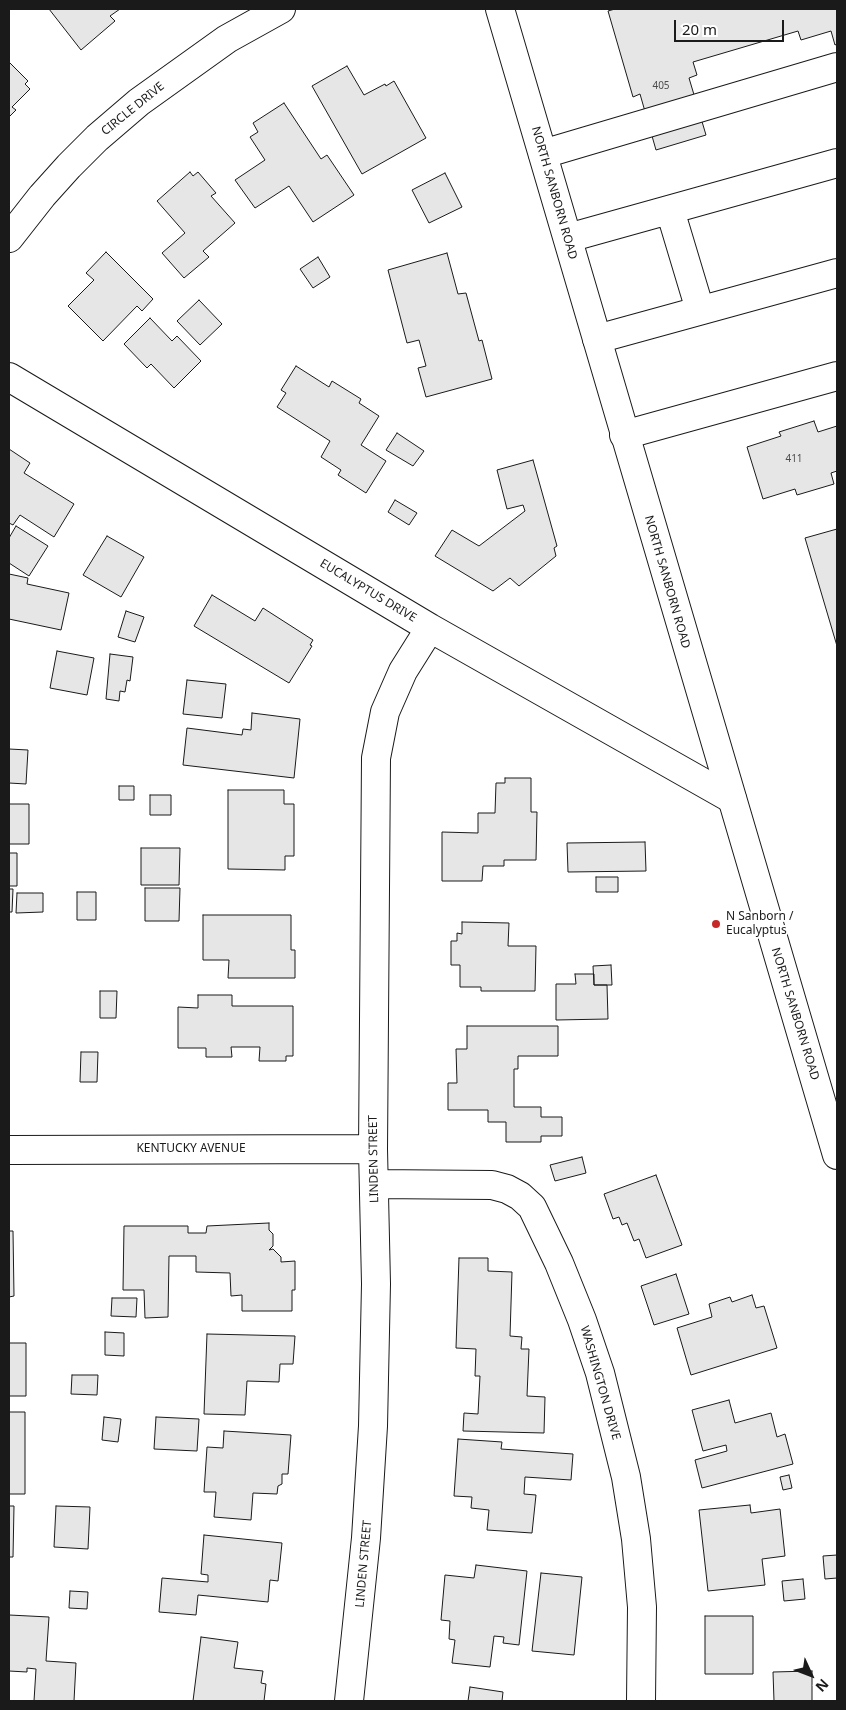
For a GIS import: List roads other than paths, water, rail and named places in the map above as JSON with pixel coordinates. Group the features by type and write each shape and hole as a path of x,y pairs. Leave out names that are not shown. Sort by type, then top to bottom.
{"street":[{"name":"CIRCLE DRIVE","path":"9,238 42,196 70,166 97,138 139,102 227,39 281,9"},
{"name":"NORTH SANBORN ROAD","path":"500,9 837,1155"},
{"path":"543,154 837,67"},
{"path":"568,238 837,164"},
{"path":"670,210 700,310"},
{"path":"597,340 837,273"},
{"path":"624,435 837,376"},
{"name":"EUCALYPTUS DRIVE","path":"9,377 430,628 732,799"},
{"name":"LINDEN STREET","path":"349,1701 362,1581 372,1454 376,1284 373,1149 376,758 385,712 404,671 430,628"},
{"name":"KENTUCKY AVENUE","path":"9,1150 373,1149"},
{"name":"WASHINGTON DRIVE","path":"374,1184 492,1185 507,1189 520,1196 532,1207 559,1262 582,1320 600,1373 626,1477 636,1539 642,1607 641,1701"}],"place":[{"name":"N Sanborn / Eucalyptus","path":"716,924"}]}
